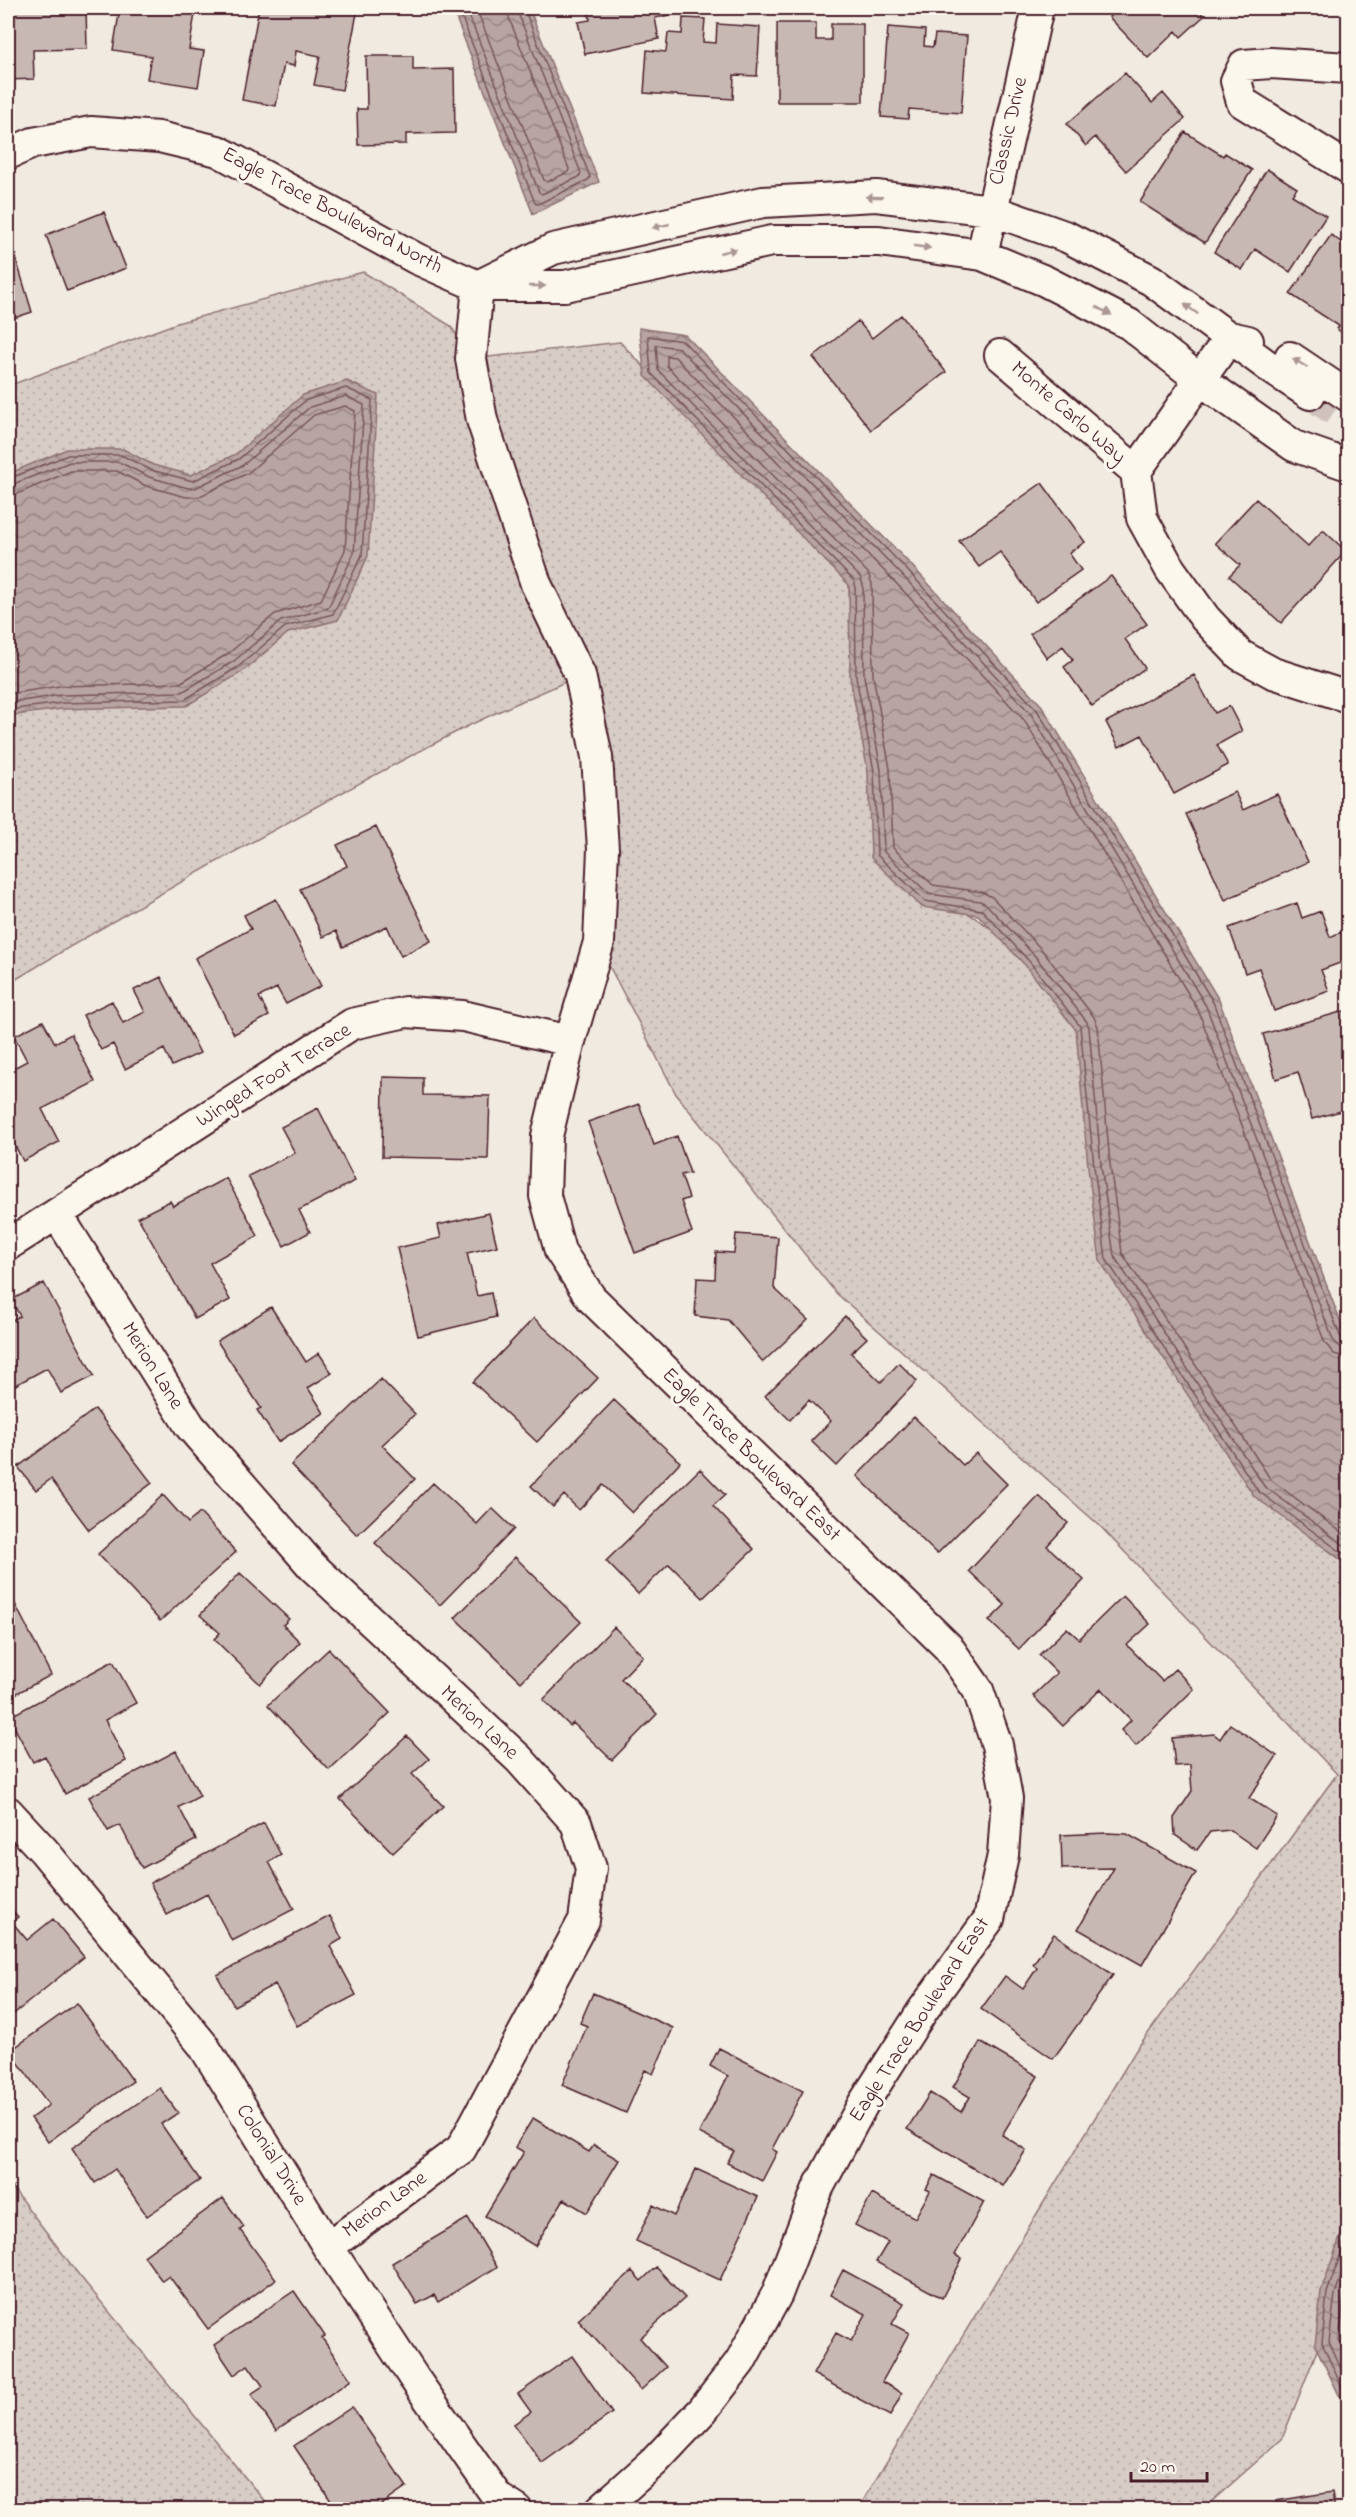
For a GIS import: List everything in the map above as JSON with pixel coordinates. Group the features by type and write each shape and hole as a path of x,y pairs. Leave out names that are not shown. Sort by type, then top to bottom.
{"street":[{"name":"Classic Drive","path":"982,255 1038,8"},
{"path":"1348,68 1271,63 1244,65 1236,81 1242,102 1348,168"},
{"name":"Eagle Trace Boulevard North","path":"8,154 33,142 91,132 159,137 218,151 407,254 478,286 565,286 772,241 879,241 982,255 1045,281 1129,324 1199,379 1294,446 1348,465"},
{"path":"478,286 554,249 763,202 876,196 991,210 1067,237 1151,280 1272,369 1310,394"},
{"name":"Eagle Trace Boulevard East","path":"478,286 471,358 482,420 536,584 580,675 597,757 603,849 599,942 570,1041 547,1136 545,1196 560,1251 591,1298 948,1647 978,1690 997,1745 1007,1798 1003,1855 988,1918 923,2010 863,2104 818,2188 777,2294 740,2362 695,2419 654,2462 600,2510"},
{"path":"1230,337 1284,353 1348,396"},
{"name":"Monte Carlo Way","path":"1230,337 1136,471 1142,518 1170,569 1205,618 1240,655 1273,674 1348,697"},
{"name":"Monte Carlo Way","path":"1000,355 1136,471"},
{"name":"Winged Foot Terrace","path":"8,1245 352,1024 406,1012 463,1016 570,1041"},
{"name":"Merion Lane","path":"57,1214 190,1426 313,1567 519,1759 576,1823 591,1868 584,1920 461,2149 328,2247"},
{"name":"Colonial Drive","path":"8,1812 52,1860 202,2045 328,2247 414,2378 498,2498 517,2510"}],"shaded area":[{"path":"363,272 451,326 471,359 620,342 849,579 852,691 873,782 876,853 1131,1020 1348,1456 1348,2272 1282,2439 1203,2509 858,2509 1136,2050 1337,1774 1099,1525 836,1293 676,1094 604,956 580,675 475,723 402,760 175,886 8,984 8,386 177,323"},
{"path":"8,2182 79,2275 271,2509 8,2509"}],"water":[{"path":"452,8 529,8 599,182 533,214"},
{"path":"639,328 685,335 912,566 1042,706 1219,1000 1348,1342 1348,1565 1254,1496 1100,1261 1088,1167 1076,1030 1025,965 978,915 922,907 871,858 868,772 850,677 849,585 645,376"},
{"path":"347,381 378,395 368,556 338,620 288,633 242,672 186,706 62,709 8,716 8,474 67,449 123,449 153,465 191,475 236,454 303,395"},
{"path":"1348,2215 1348,2401 1339,2395 1315,2345 1321,2291"}],"building":[{"path":"8,8 86,8 87,49 33,50 34,79 8,80"},
{"path":"120,8 196,8 189,49 204,51 198,87 147,79 151,56 113,50"},
{"path":"259,8 358,8 342,90 314,85 320,56 296,51 294,66 284,64 276,106 242,100"},
{"path":"588,8 683,8 684,12 655,18 659,39 585,54 578,22 590,20"},
{"path":"1120,8 1196,8 1204,16 1181,37 1176,31 1148,58 1109,17"},
{"path":"683,18 705,19 703,42 716,43 717,24 760,27 757,76 734,75 733,99 644,93 647,50 666,52 668,33 682,34"},
{"path":"777,23 816,23 816,40 831,40 831,24 863,24 863,102 777,102"},
{"path":"888,27 925,30 924,46 933,47 935,34 967,36 961,113 909,109 908,119 881,117"},
{"path":"366,56 413,56 413,70 454,69 455,133 406,134 406,144 358,145 357,109 367,109"},
{"path":"1125,73 1152,103 1163,93 1185,119 1126,171 1095,137 1086,146 1067,124"},
{"path":"1185,132 1223,156 1225,153 1252,170 1205,243 1140,202"},
{"path":"1267,169 1297,188 1292,195 1326,216 1290,272 1255,249 1242,270 1214,252"},
{"path":"104,212 126,268 67,291 46,235"},
{"path":"8,232 32,312 8,320"},
{"path":"1331,235 1348,247 1348,337 1337,329 1339,326 1290,294"},
{"path":"901,315 946,372 871,430 813,357 858,321 872,338"},
{"path":"1042,483 1085,542 1069,553 1081,570 1036,602 1000,552 979,567 959,541"},
{"path":"1256,499 1308,546 1323,530 1346,551 1281,623 1229,576 1240,565 1215,543"},
{"path":"1111,576 1147,624 1125,639 1145,668 1092,706 1064,667 1073,660 1063,646 1047,658 1030,634"},
{"path":"1194,675 1215,713 1229,706 1242,731 1217,745 1228,765 1174,794 1142,735 1119,747 1106,722"},
{"path":"1235,792 1243,810 1277,794 1308,862 1225,900 1186,814"},
{"path":"376,827 431,941 401,956 387,926 343,947 336,931 323,937 300,889 347,866 337,845"},
{"path":"276,899 321,986 286,1004 277,988 259,997 269,1016 234,1034 195,958 251,929 244,915"},
{"path":"1297,903 1302,918 1321,911 1330,937 1341,932 1348,951 1348,960 1321,970 1329,991 1274,1011 1259,968 1245,973 1229,928"},
{"path":"161,977 200,1053 172,1066 164,1049 125,1069 113,1044 101,1050 83,1015 112,1001 123,1023 145,1012 134,990"},
{"path":"1348,1010 1348,1109 1312,1119 1298,1072 1276,1079 1263,1034"},
{"path":"43,1021 55,1043 71,1034 95,1082 42,1109 59,1142 23,1161 8,1132 8,1071 27,1061 14,1036"},
{"path":"383,1077 423,1078 423,1095 490,1096 488,1159 382,1157"},
{"path":"639,1104 654,1145 677,1136 690,1173 681,1175 689,1198 681,1201 692,1232 635,1253 588,1122"},
{"path":"318,1108 355,1181 299,1210 310,1232 284,1246 248,1176 295,1153 281,1127"},
{"path":"226,1178 258,1236 210,1263 230,1300 195,1319 138,1217 170,1201 173,1206"},
{"path":"489,1213 497,1246 467,1253 477,1296 491,1293 496,1317 418,1336 397,1248 441,1238 438,1225"},
{"path":"736,1234 778,1237 774,1288 808,1320 763,1362 728,1320 695,1316 697,1278 715,1279 716,1252 734,1253"},
{"path":"44,1283 94,1376 61,1393 47,1368 8,1389 8,1322 20,1316 11,1300"},
{"path":"271,1307 306,1362 319,1353 332,1373 308,1388 324,1413 278,1442 257,1410 261,1408 217,1341"},
{"path":"845,1316 867,1338 851,1353 881,1382 899,1363 917,1381 837,1466 811,1441 831,1421 809,1400 790,1420 765,1396"},
{"path":"534,1318 598,1378 537,1442 473,1382"},
{"path":"381,1379 415,1414 382,1445 415,1479 357,1535 291,1465"},
{"path":"614,1400 680,1462 632,1513 603,1485 579,1510 564,1495 553,1507 531,1486"},
{"path":"95,1409 152,1483 89,1530 51,1479 36,1490 18,1467"},
{"path":"914,1417 963,1465 976,1453 1007,1484 937,1554 857,1476"},
{"path":"700,1469 725,1495 713,1506 754,1549 703,1598 669,1564 638,1594 606,1561"},
{"path":"433,1483 477,1524 492,1508 514,1529 440,1605 375,1543"},
{"path":"163,1495 188,1523 200,1513 236,1552 160,1621 98,1554"},
{"path":"1039,1496 1068,1523 1047,1546 1084,1580 1019,1649 989,1621 1005,1605 969,1571"},
{"path":"515,1557 581,1622 521,1682 455,1618"},
{"path":"240,1573 289,1619 283,1625 300,1642 260,1684 214,1639 220,1633 200,1615"},
{"path":"11,1596 51,1675 8,1698 8,1598"},
{"path":"1123,1596 1150,1624 1127,1645 1162,1681 1175,1669 1194,1689 1136,1746 1121,1730 1131,1720 1101,1689 1063,1726 1033,1696 1057,1673 1039,1655 1067,1628 1079,1639"},
{"path":"614,1627 643,1656 621,1679 657,1714 612,1760 573,1723 570,1726 543,1700"},
{"path":"329,1649 390,1713 329,1770 268,1705"},
{"path":"113,1661 136,1703 105,1720 126,1761 65,1794 45,1756 33,1762 9,1717"},
{"path":"1230,1724 1277,1756 1249,1798 1277,1816 1256,1848 1230,1830 1210,1832 1197,1850 1175,1835 1174,1818 1192,1791 1190,1765 1175,1766 1172,1738 1214,1734 1220,1739"},
{"path":"407,1736 429,1759 412,1774 443,1806 393,1853 340,1799"},
{"path":"176,1751 200,1796 179,1807 196,1840 142,1868 120,1825 108,1831 89,1797"},
{"path":"264,1823 281,1855 269,1862 294,1909 232,1941 207,1894 167,1915 150,1883"},
{"path":"1127,1834 1196,1873 1142,1965 1078,1929 1114,1868 1062,1869 1061,1835"},
{"path":"8,1905 18,1917 12,1922 27,1940 53,1919 84,1957 10,2017 8,2014"},
{"path":"330,1916 342,1939 330,1946 356,1995 297,2026 275,1984 234,2006 217,1975"},
{"path":"1054,1934 1113,1975 1053,2059 981,2009 1005,1976 1023,1989 1037,1968 1033,1964"},
{"path":"593,1993 673,2028 653,2074 645,2070 626,2113 562,2085 587,2026 580,2023"},
{"path":"77,2003 133,2081 48,2142 31,2118 49,2105 10,2051"},
{"path":"980,2042 1038,2076 1002,2135 1026,2150 1003,2186 907,2129 930,2093 961,2112 970,2097 953,2087"},
{"path":"719,2048 803,2091 772,2149 777,2152 762,2181 727,2163 734,2151 699,2133 728,2076 710,2066"},
{"path":"160,2088 178,2113 161,2124 200,2180 147,2216 115,2169 95,2183 72,2148"},
{"path":"533,2118 589,2152 594,2145 619,2160 587,2213 564,2199 535,2246 485,2216 524,2152 515,2147"},
{"path":"696,2169 758,2197 720,2280 636,2241 653,2205 674,2216"},
{"path":"934,2175 984,2202 955,2255 962,2259 942,2298 876,2262 888,2242 855,2225 872,2194 915,2218 930,2191 926,2189"},
{"path":"223,2198 244,2227 240,2230 276,2279 208,2329 169,2276 162,2281 144,2256"},
{"path":"468,2218 497,2267 438,2302 434,2295 417,2304 392,2263"},
{"path":"656,2267 685,2298 640,2338 666,2367 641,2390 578,2320 632,2271 641,2281"},
{"path":"843,2270 904,2303 892,2324 909,2333 882,2382 902,2393 890,2416 813,2374 836,2333 851,2341 866,2314 830,2295"},
{"path":"294,2291 325,2336 322,2338 351,2380 276,2431 251,2394 263,2386 248,2365 234,2375 214,2345"},
{"path":"572,2356 612,2413 542,2463 514,2424 531,2412 518,2394"},
{"path":"352,2407 407,2487 374,2510 337,2510 294,2446"},
{"path":"1332,2492 1335,2510 1277,2510 1276,2501"}],"tunnel":[{"path":"1310,394 1348,420"}]}
